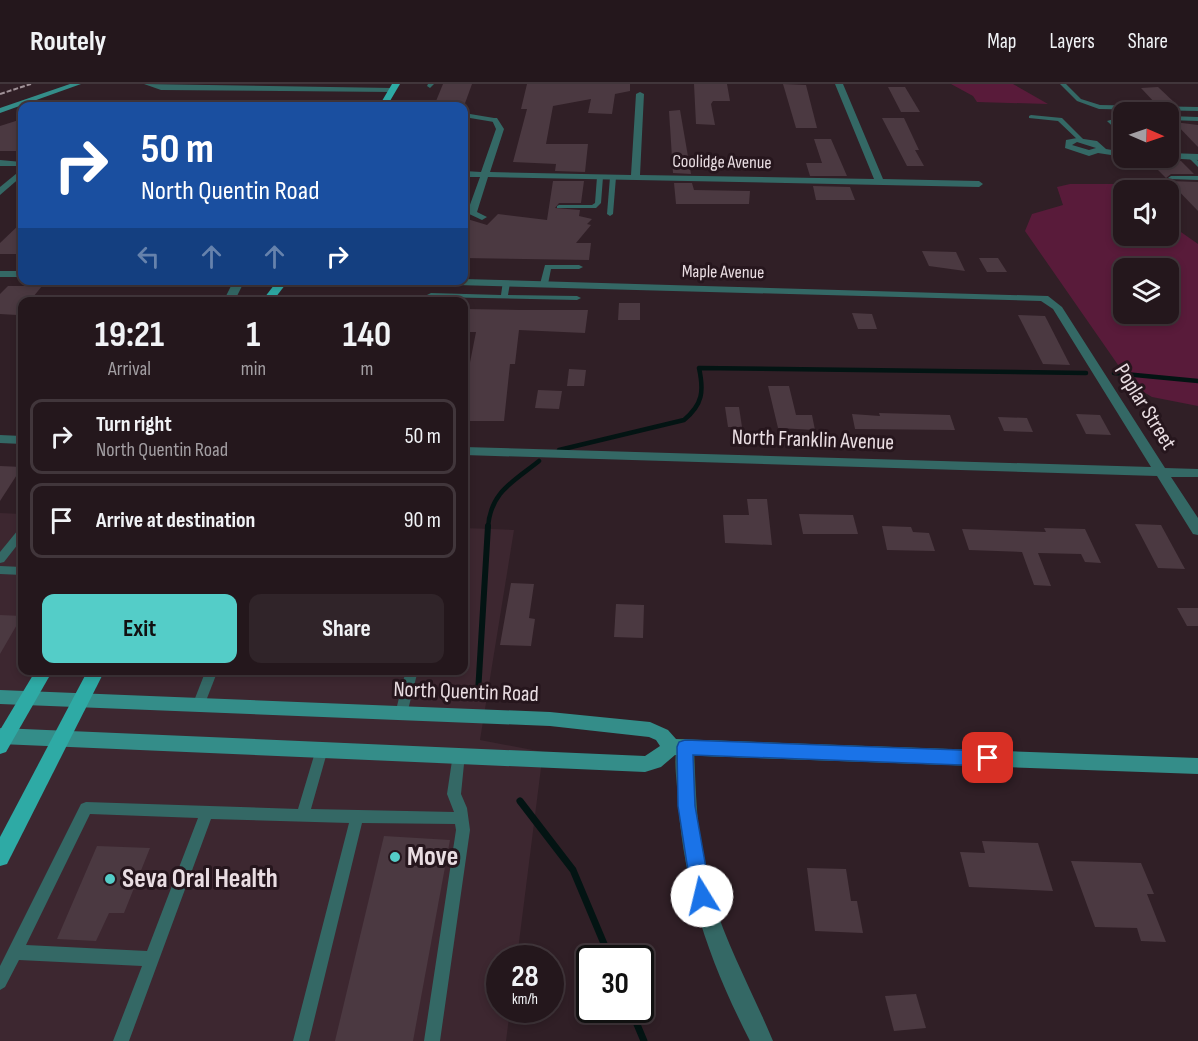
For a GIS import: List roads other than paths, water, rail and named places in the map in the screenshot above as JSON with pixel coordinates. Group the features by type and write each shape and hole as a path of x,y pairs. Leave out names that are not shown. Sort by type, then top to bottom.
{"main road":[{"path":"26,102 77,84"},
{"path":"385,102 394,87"},
{"path":"0,111 18,105"},
{"path":"270,297 281,285"},
{"path":"2,740 42,675"},
{"path":"0,857 63,740 94,675"},
{"name":"North Quentin Road","path":"0,697 550,719 650,730 662,735 678,747"},
{"path":"2,740 63,740 459,754 645,764 655,761 678,747 1198,766"}],"street":[{"path":"148,84 162,88 394,87"},
{"path":"841,88 879,181"},
{"path":"635,178 640,94"},
{"path":"482,217 472,213 473,204 486,174 500,129 494,120"},
{"path":"1101,151 1098,145 1081,140 1069,142 1068,146 1083,153 1101,151 1113,153"},
{"path":"1179,156 1194,157"},
{"path":"0,163 18,164"},
{"name":"Coolidge Avenue","path":"468,174 979,184"},
{"path":"0,192 18,176"},
{"path":"0,274 18,274"},
{"name":"Maple Avenue","path":"468,282 1026,295 1044,298 1057,307"},
{"name":"Poplar Street","path":"1057,307 1198,530"},
{"path":"0,439 18,440"},
{"name":"North Franklin Avenue","path":"468,451 1198,473"},
{"path":"678,747 702,896 745,1009 762,1041"}],"lane":[{"path":"1063,84 1084,103 1113,109"},
{"path":"1179,110 1198,109"},
{"path":"468,116 494,120"},
{"path":"1031,117 1060,119 1081,140"},
{"path":"1179,118 1198,119"},
{"path":"1194,157 1198,165"},
{"path":"559,207 594,207 598,203 600,177"},
{"path":"610,214 613,177"},
{"path":"1171,178 1198,178"},
{"path":"544,284 548,267 579,267"},
{"path":"504,297 506,283"},
{"path":"431,295 577,298"},
{"path":"0,559 18,538"},
{"path":"0,570 18,571"},
{"path":"198,706 210,675"},
{"path":"401,714 411,675"},
{"path":"303,814 322,749"},
{"path":"432,1041 463,830 454,794 459,754"},
{"path":"0,982 86,808 303,814 357,818 461,818"},
{"path":"121,1041 207,812"},
{"path":"301,1041 357,818"},
{"path":"15,952 151,959"}],"waterway":[{"path":"559,450 684,420 695,408 700,397 699,368 1086,373"},
{"path":"1114,373 1198,381"},
{"path":"488,528 493,505 504,489 539,461"},
{"path":"478,693 488,526"},
{"path":"520,801 573,870 605,945"},
{"path":"636,1023 644,1041"}],"railway":[{"path":"0,94 31,84"}],"place":[{"name":"Move","path":"395,857"},
{"name":"Seva Oral Health","path":"110,879"}]}
